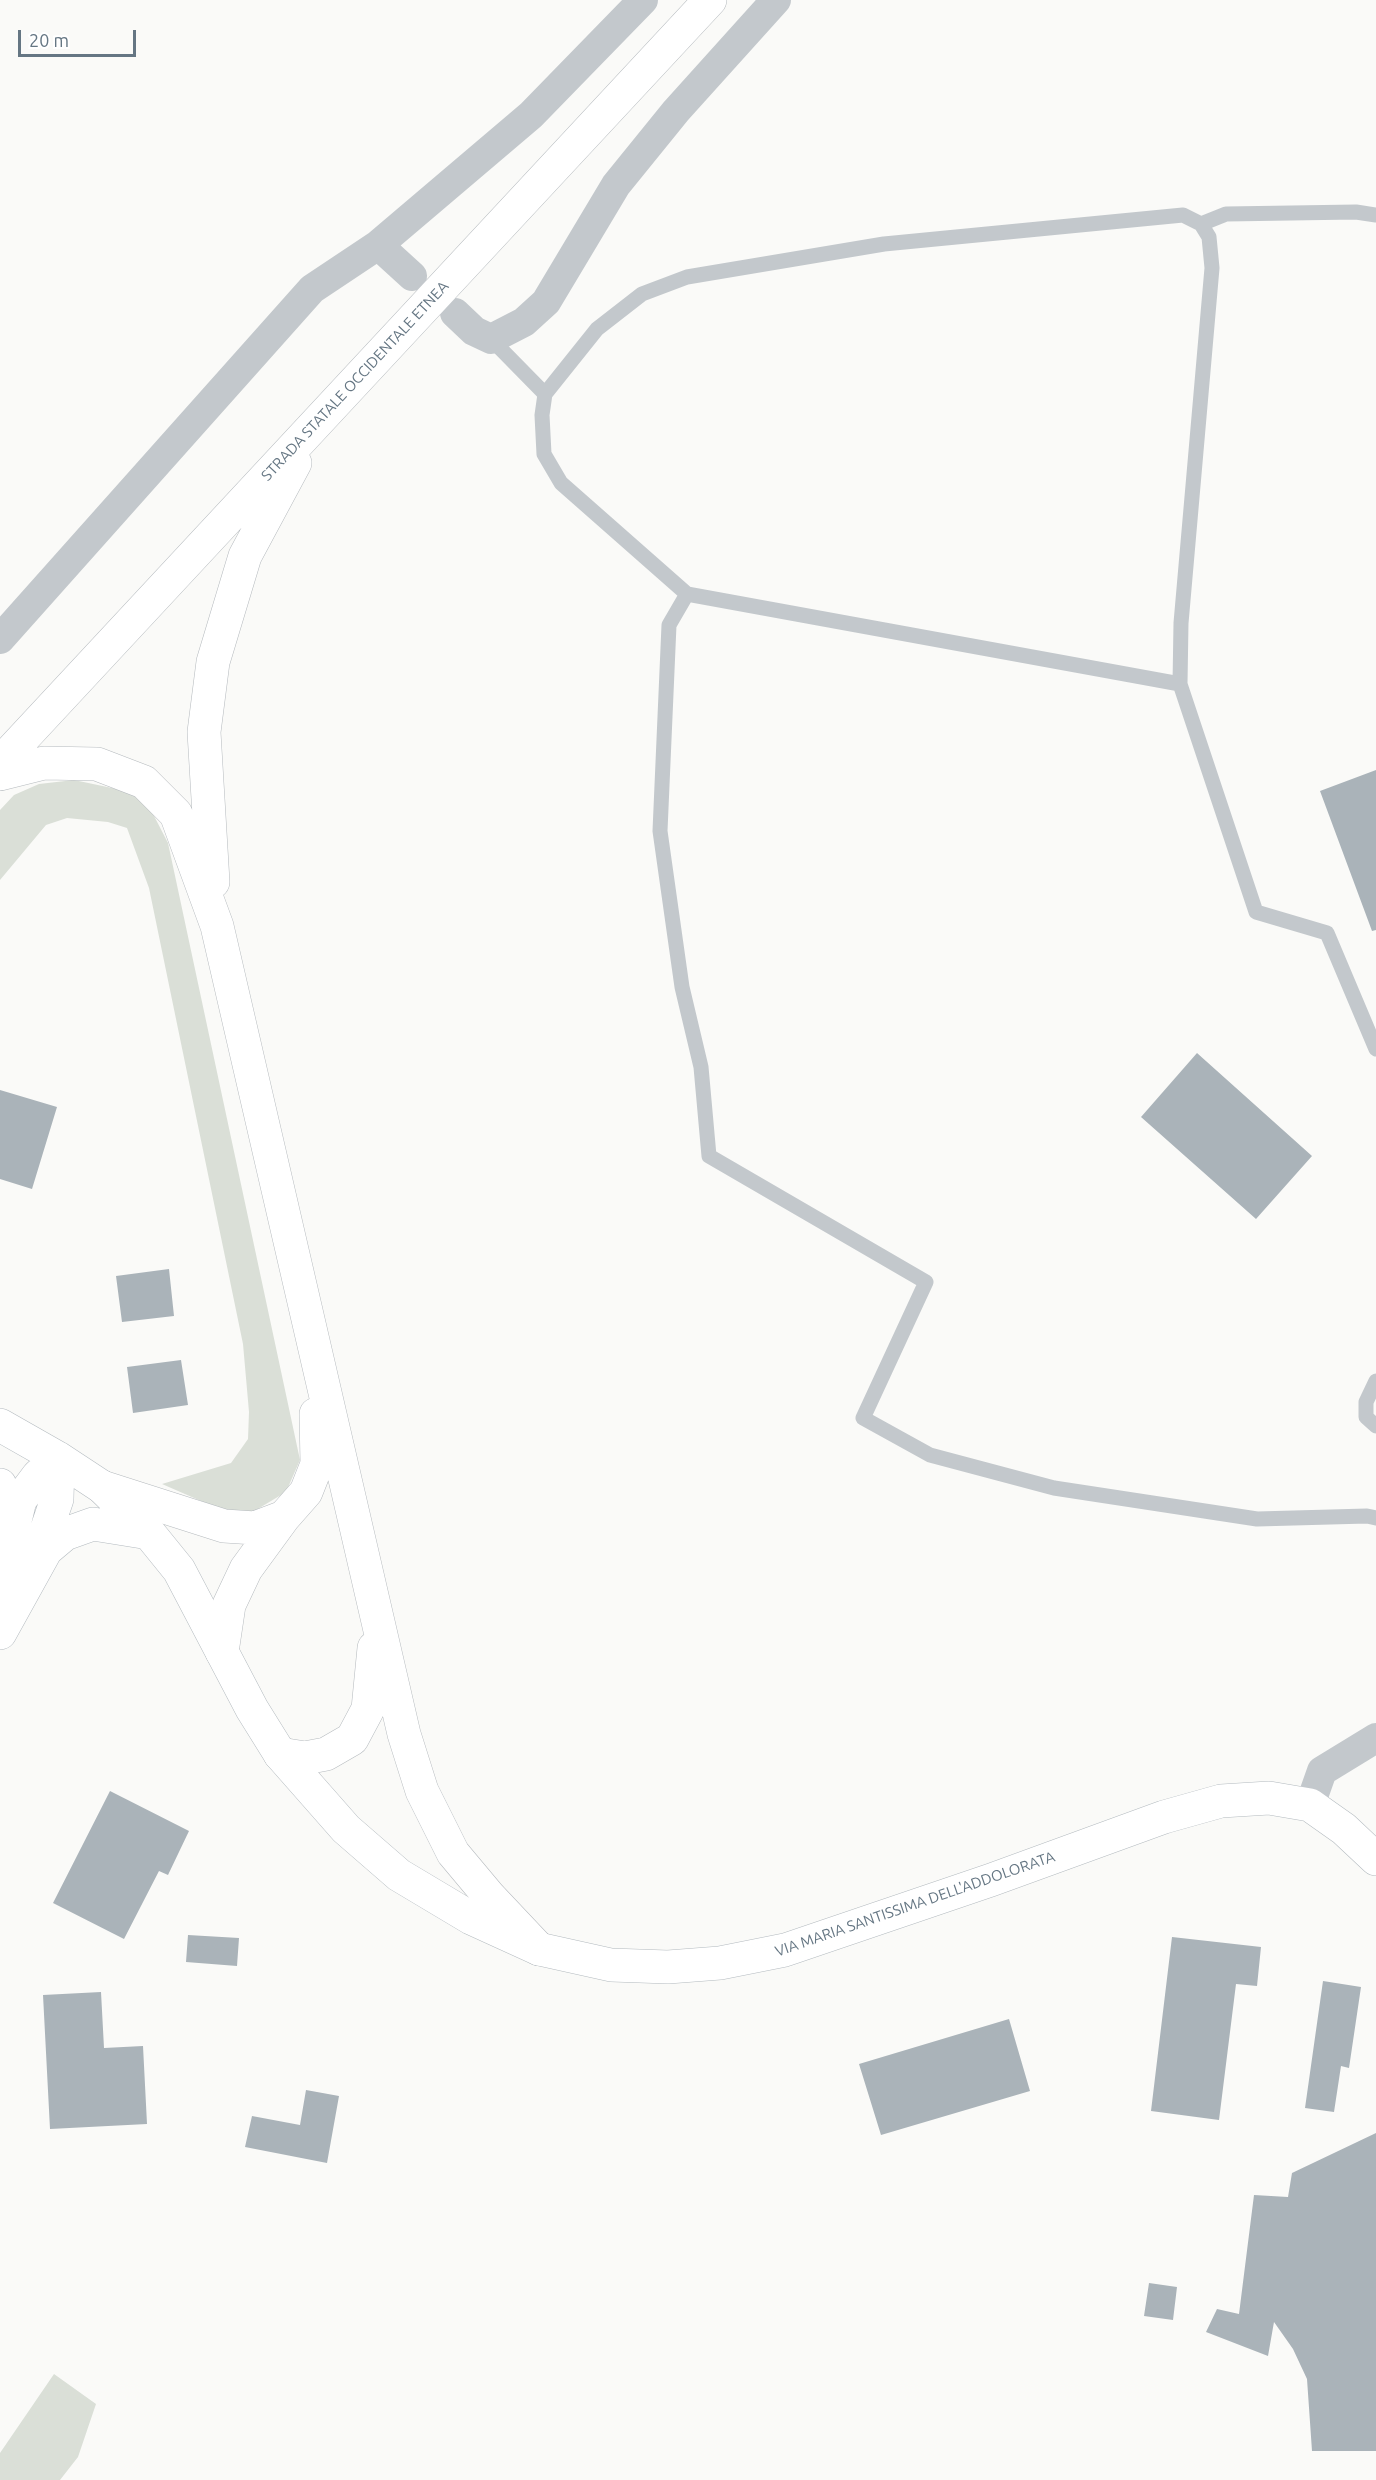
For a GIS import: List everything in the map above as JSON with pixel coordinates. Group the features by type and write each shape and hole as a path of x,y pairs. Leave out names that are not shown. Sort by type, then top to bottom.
{"main road":[{"name":"STRADA STATALE OCCIDENTALE ETNEA","path":"0,763 710,0"},
{"path":"217,926 206,795 204,732 213,662 245,556 318,420"},
{"path":"0,774 44,763 96,764 144,782 176,814 217,926 404,1734 419,1779 453,1853 489,1896 539,1948"},
{"path":"222,1652 229,1605 246,1569 284,1517 306,1492 317,1464 316,1361"},
{"path":"0,1425 58,1458 102,1487 224,1526 255,1528 284,1517"},
{"path":"0,1592 20,1500 38,1476 58,1458"},
{"path":"33,1571 57,1499 58,1458"},
{"path":"0,1485 9,1516 10,1539"},
{"name":"VIA MARIA SANTISSIMA DELL'ADDOLORATA","path":"102,1487 149,1533 179,1570 252,1709 280,1754 346,1829 399,1875 471,1918 539,1948 611,1965 668,1967 720,1963 785,1950 991,1880 1164,1817 1221,1801 1269,1798 1310,1805 1344,1829 1376,1859"},
{"path":"0,1633 46,1550 65,1534 93,1524 149,1533"},
{"path":"280,1754 305,1758 326,1754 352,1739 368,1709 377,1623"}],"street":[{"path":"0,639 312,289 378,245 531,115 643,0"},
{"path":"455,314 474,331 491,339 524,322 546,302 616,185 676,111 776,0"},
{"path":"378,245 412,276"},
{"path":"1310,1805 1322,1771 1376,1738"}],"lane":[{"path":"1201,224 1226,214 1356,212 1376,215"},
{"path":"1180,684 687,594 561,483 544,453 542,415 545,394 597,329 642,294 687,277 896,243 1184,215 1201,224 1209,237 1212,268 1180,623 1180,684 1256,912 1327,933 1376,1049"},
{"path":"491,339 545,394"},
{"path":"687,594 669,625 660,831 682,987 701,1067 709,1156 926,1282 863,1418 930,1455 1054,1488 1257,1519 1367,1516 1376,1518"},
{"path":"1376,1381 1366,1402 1366,1417 1376,1426"}],"shaded area":[{"path":"74,780 131,792 152,812 168,843 300,1460 286,1492 256,1510 233,1515 162,1484 231,1463 248,1439 249,1412 243,1344 149,888 127,828 108,822 67,818 46,825 0,880 0,810 14,795 39,784"},
{"path":"54,2374 96,2404 78,2457 60,2480 0,2480 0,2453"}],"building":[{"path":"1376,770 1376,930 1372,931 1320,791"},
{"path":"1197,1053 1312,1156 1256,1219 1141,1117"},
{"path":"0,1090 57,1107 32,1189 0,1179"},
{"path":"169,1269 174,1316 122,1322 116,1276"},
{"path":"181,1360 188,1405 133,1413 127,1367"},
{"path":"110,1791 189,1831 168,1875 159,1871 124,1939 53,1903"},
{"path":"188,1935 239,1938 237,1966 186,1962"},
{"path":"1172,1937 1261,1947 1257,1986 1236,1984 1219,2120 1151,2111"},
{"path":"1323,1981 1361,1987 1349,2068 1341,2066 1334,2112 1305,2108"},
{"path":"101,1992 104,2048 143,2046 147,2124 50,2129 43,1995"},
{"path":"1009,2019 1030,2091 881,2135 859,2064"},
{"path":"306,2090 339,2096 327,2163 245,2147 252,2116 300,2125"},
{"path":"1376,2133 1376,2451 1312,2451 1307,2379 1293,2349 1274,2322 1268,2356 1206,2332 1217,2309 1239,2314 1254,2195 1288,2197 1292,2173"},
{"path":"1149,2283 1177,2287 1173,2320 1144,2316"}]}
